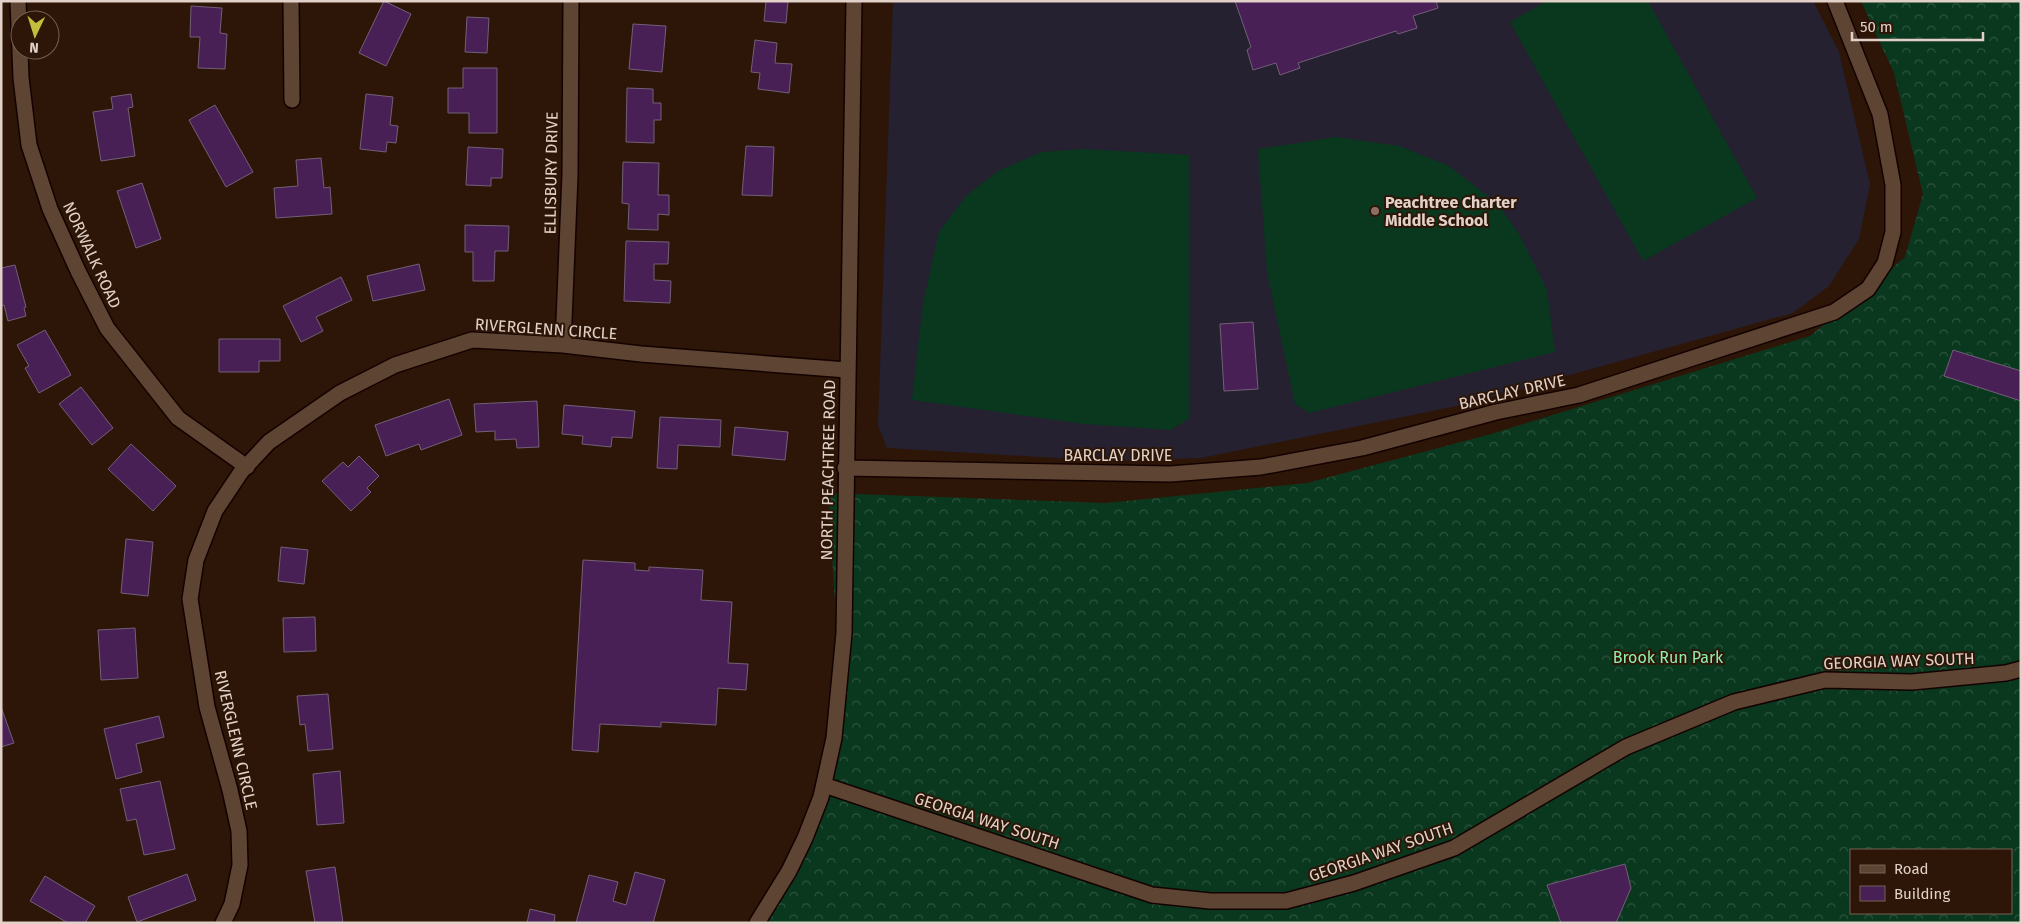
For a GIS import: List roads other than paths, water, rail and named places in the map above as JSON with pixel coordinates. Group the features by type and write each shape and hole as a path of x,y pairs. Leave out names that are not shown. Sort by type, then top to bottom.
{"street":[{"name":"NORWALK ROAD","path":"18,1 21,78 29,145 50,209 78,270 107,328 142,375 178,418 247,467"},
{"path":"291,1 292,100"},
{"name":"ELLISBURY DRIVE","path":"563,345 570,175 571,1"},
{"name":"NORTH PEACHTREE ROAD","path":"757,923 789,871 808,830 824,784 834,738 844,633 845,468 854,1"},
{"name":"BARCLAY DRIVE","path":"845,468 1170,474 1261,467 1362,448 1496,412 1579,395 1834,312 1868,288 1885,263 1893,232 1893,185 1880,114 1835,1"},
{"name":"RIVERGLENN CIRCLE","path":"223,923 232,904 240,865 239,831 230,790 206,707 190,599 196,560 215,511 241,472 269,442 340,393 395,365 472,340 563,345 641,354 847,370"},
{"name":"GEORGIA WAY SOUTH","path":"824,784 1152,895 1210,901 1286,901 1354,883 1454,848 1626,747 1734,702 1826,680 1912,682 2006,673 2021,669"}],"place":[{"name":"Peachtree Charter Middle School","path":"1375,211"}],"park label":[{"name":"Brook Run Park","path":"1668,657"}]}
